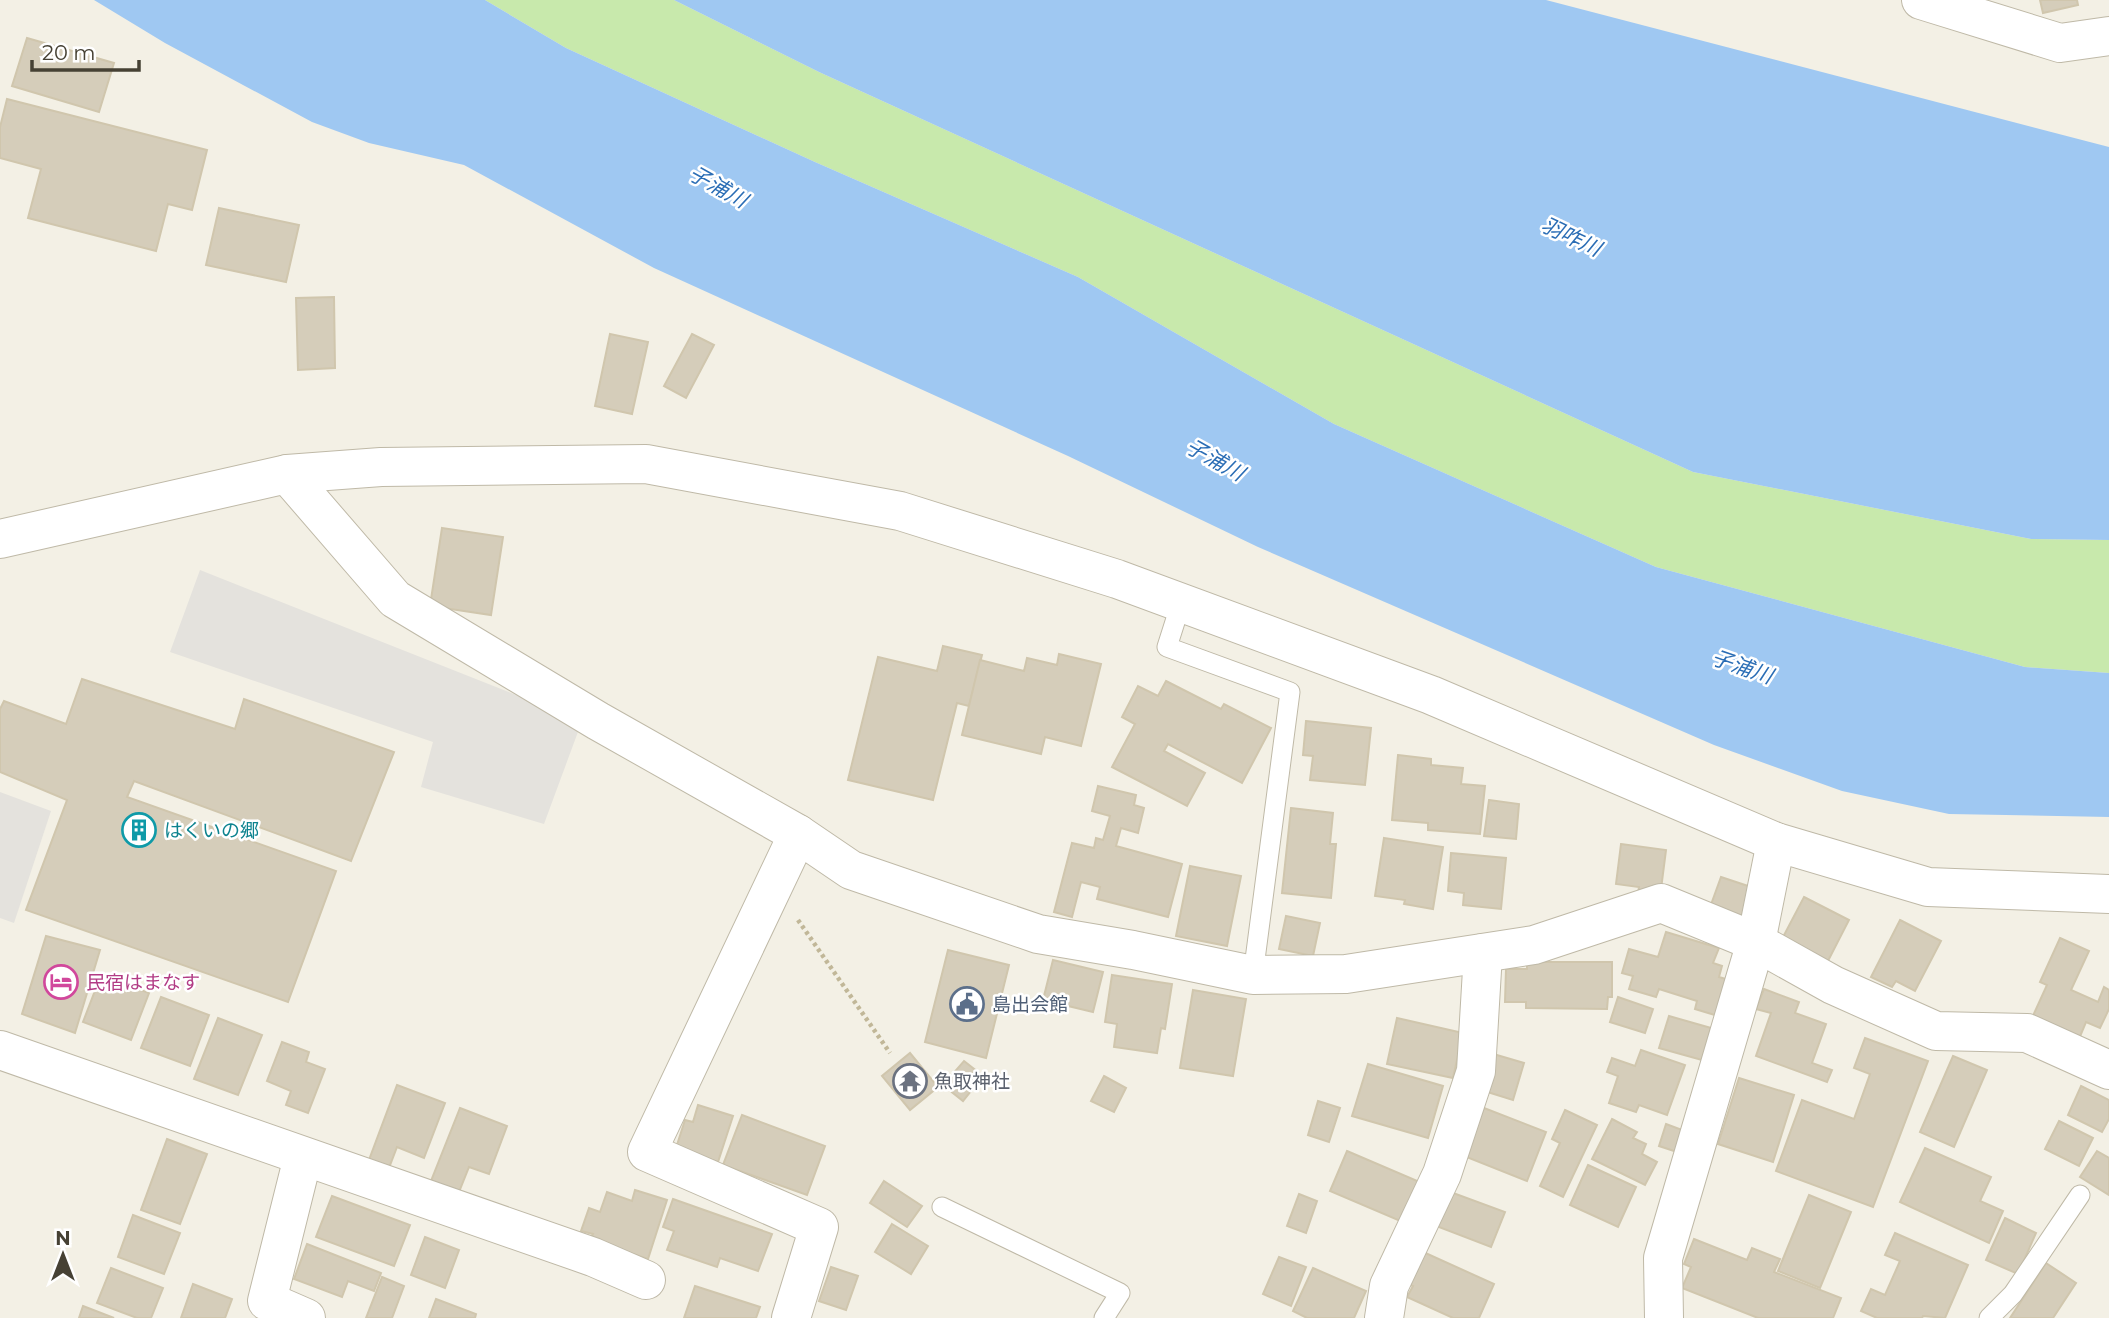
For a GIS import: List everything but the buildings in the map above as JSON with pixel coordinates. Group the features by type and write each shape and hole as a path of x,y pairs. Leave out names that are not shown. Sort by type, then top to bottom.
{"street":[{"path":"1921,0 2060,43 2109,36"},
{"path":"0,539 287,474 381,467 646,464 900,511 1117,579 1431,695 1776,842 1928,887 2109,894"},
{"path":"287,474 396,599 598,721 798,834 851,870 1038,934 1253,975 1346,974 1534,945 1661,903 1756,942 1833,985 1936,1031 2027,1033 2109,1070"},
{"path":"791,1318 819,1227 647,1152 798,834"},
{"path":"1664,1318 1663,1258 1756,942 1776,842"},
{"path":"1384,1318 1389,1286 1442,1174 1476,1070 1483,953"},
{"path":"0,1050 593,1257 646,1280"},
{"path":"303,1157 267,1301 306,1318"}],"lane":[{"path":"1181,603 1167,647 1290,692 1253,975"},
{"path":"1989,1318 2013,1294 2080,1195"},
{"path":"942,1207 1120,1293 1104,1318"}],"path":[{"path":"774,885 890,1054"}],"green space":[{"path":"485,0 674,0 819,72 1693,472 2031,539 2109,540 2109,673 2025,667 1656,567 1334,424 1078,277 815,162 566,48"}],"shaded area":[{"path":"200,570 582,721 544,824 421,787 433,742 170,652"},
{"path":"0,792 51,811 14,923 0,918"}],"water":[{"name":"子浦川","path":"94,0 485,0 566,48 815,162 1078,277 1334,424 1656,567 2025,667 2109,673 2109,817 1949,814 1842,791 1714,745 1258,547 1068,456 654,268 464,165 369,143 312,122 165,43"},
{"name":"羽咋川","path":"674,0 1546,0 2109,147 2109,540 2031,539 1693,472 819,72"}],"place":[{"name":"はくいの郷","path":"139,830"},
{"name":"民宿はまなす","path":"61,982"},
{"name":"島出会館","path":"967,1004"},
{"name":"魚取神社","path":"910,1081"}]}
